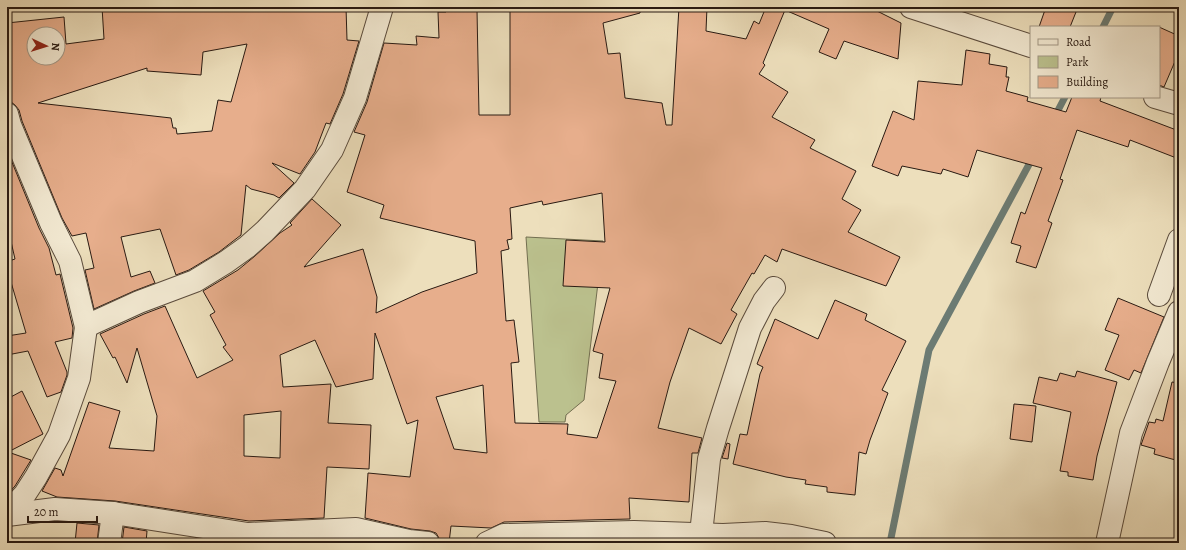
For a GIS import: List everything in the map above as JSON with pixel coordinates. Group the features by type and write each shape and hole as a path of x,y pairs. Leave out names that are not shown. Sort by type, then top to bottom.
{"street":[{"path":"86,328 139,302 195,281 226,262 266,231 300,195 332,150 355,98 382,7"},
{"path":"911,7 1030,46"},
{"path":"1158,98 1179,104"},
{"path":"7,114 10,125 51,223 70,261 86,328 79,378 59,435 25,494 7,514"},
{"path":"1159,295 1179,240"},
{"path":"701,534 709,459 714,440 750,328 764,301 774,288"},
{"path":"1107,543 1131,433 1179,312"},
{"path":"7,514 55,509 113,513 248,534 356,529 415,542"},
{"path":"109,543 113,513"},
{"path":"487,543 504,535 634,532 723,535 765,533 791,536 825,543"}],"green space":[{"path":"526,237 603,241 584,400 566,415 565,422 539,422"}],"building":[{"path":"102,7 346,7 347,40 359,41 343,94 330,124 326,123 315,152 300,174 272,163 294,183 279,198 274,195 251,189 246,185 241,235 219,252 189,270 176,275 160,229 121,237 131,277 150,271 155,283 94,309 85,270 94,268 86,233 72,236 62,218 22,121 19,110 11,102 7,102 7,23 64,17 65,26 26,26 26,66 66,66 66,44 104,39","holes":["247,44 231,102 218,100 212,131 177,134 176,128 173,128 171,118 38,103 147,68 147,71 201,75 203,52"]},
{"path":"510,7 640,7 640,13 603,23 608,54 620,53 625,98 662,103 666,125 672,125 679,7 707,7 706,31 746,39 754,21 759,24 766,7 869,7 901,23 898,59 844,41 836,59 819,52 829,29 785,10 763,63 765,65 759,74 788,92 772,117 815,140 810,148 856,171 842,199 861,210 848,232 900,257 886,286 782,249 777,262 765,255 754,274 752,273 731,310 737,314 721,344 689,328 670,382 658,428 702,438 698,453 692,453 689,502 629,498 630,519 504,522 491,528 451,526 449,543 440,542 436,533 430,531 411,529 365,518 368,473 410,477 418,420 407,424 375,333 373,379 336,387 315,340 280,355 283,387 331,384 328,423 371,425 369,469 327,467 324,518 249,521 115,501 57,497 42,491 55,468 61,470 63,476 89,402 120,411 109,448 154,451 157,416 137,348 127,383 115,357 113,358 100,334 165,306 197,378 233,360 223,347 226,345 210,315 215,312 203,291 238,270 280,233 292,225 290,223 312,199 341,225 304,267 363,249 377,297 376,313 422,292 477,273 475,241 380,218 384,205 347,192 365,135 354,132 367,102 384,43 417,45 416,36 439,38 438,12 477,10 479,115 510,115","holes":["602,193 605,242 566,240 563,286 610,288 593,351 603,354 599,378 616,381 597,438 567,434 568,424 515,423 511,363 519,362 514,320 506,321 501,251 509,249 507,240 512,239 510,208 542,201 543,205","483,385 487,453 454,449 436,397","281,411 280,458 244,456 244,415"]},
{"path":"1046,7 1078,7 1070,26 1039,26"},
{"path":"1160,27 1179,36 1179,52 1164,87 1160,85"},
{"path":"966,50 990,54 989,64 1007,67 1006,77 1009,77 1006,91 1028,97 1027,101 1066,112 1072,98 1101,98 1100,101 1179,131 1179,159 1130,140 1128,147 1077,130 1060,179 1063,180 1048,221 1052,223 1036,268 1016,262 1021,246 1011,243 1021,212 1025,214 1042,168 977,150 968,177 943,169 941,174 902,166 898,176 872,166 893,111 914,120 918,81 962,85"},
{"path":"7,150 39,228 49,248 56,275 60,274 73,328 72,338 55,342 67,375 61,392 47,397 28,351 7,355 7,336 26,333 8,272 11,271 9,261 15,259 7,224"},
{"path":"1118,298 1164,317 1141,373 1134,370 1129,380 1105,370 1119,335 1105,330"},
{"path":"835,300 867,314 865,320 906,341 882,390 888,393 866,454 859,452 855,495 827,492 827,487 805,484 806,480 786,477 733,464 740,434 747,435 760,374 763,367 757,364 775,319 818,339"},
{"path":"1077,371 1117,382 1097,456 1093,480 1068,476 1068,472 1060,471 1071,412 1033,403 1039,377 1057,381 1060,373 1075,377"},
{"path":"1172,382 1179,383 1179,461 1154,454 1155,449 1141,445 1149,422 1155,423 1156,419 1163,421"},
{"path":"22,391 43,434 8,452 31,460 15,486 7,495 7,399"},
{"path":"1014,404 1036,406 1032,442 1010,439"},
{"path":"727,443 730,444 728,459 722,458"},
{"path":"77,523 99,525 97,543 75,543"},
{"path":"124,527 147,531 146,543 122,543"},
{"path":"195,538 225,543 195,543"}],"waterway":[{"path":"1104,26 1113,7"},
{"path":"1054,118 1064,98"},
{"path":"890,543 929,350 1033,157"}]}
